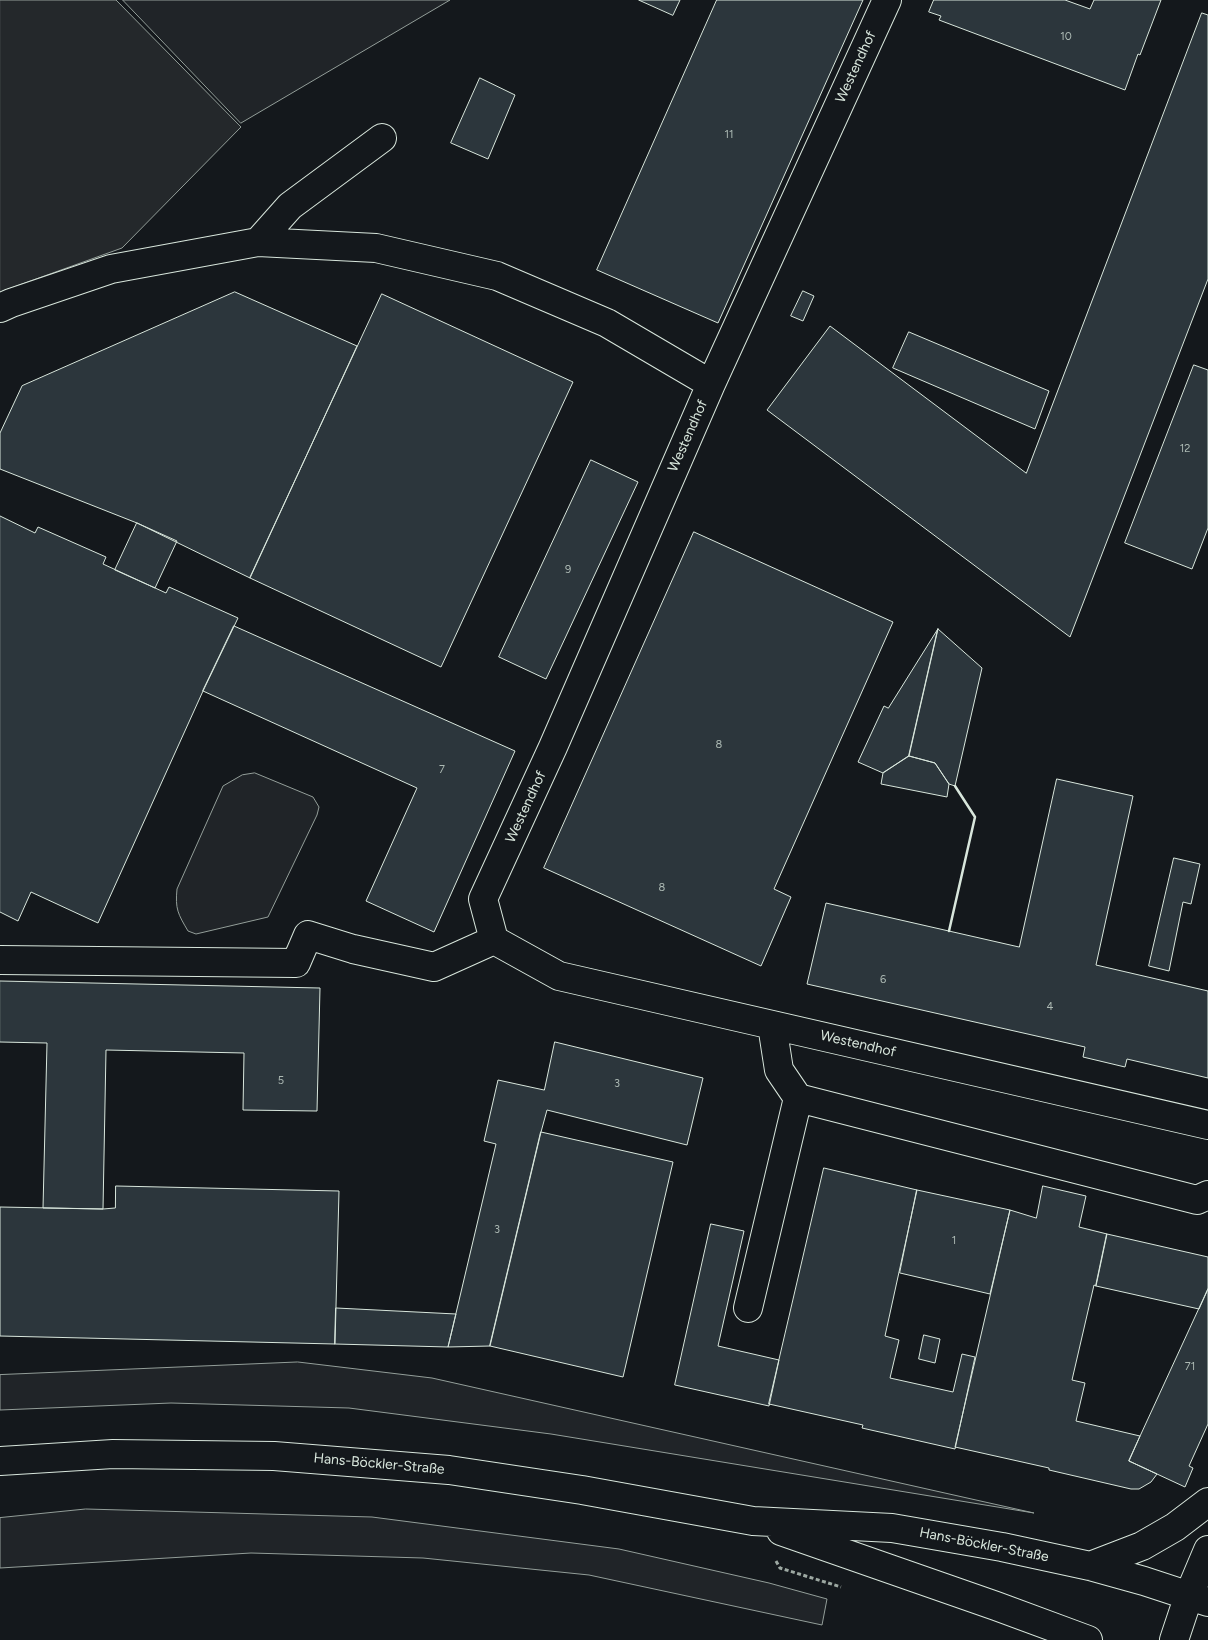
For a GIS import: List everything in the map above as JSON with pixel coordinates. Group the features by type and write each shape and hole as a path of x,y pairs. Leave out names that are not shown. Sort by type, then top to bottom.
{"main road":[{"name":"Westendhof","path":"887,0 711,384 557,738 483,899 494,940 559,976 1208,1124"},
{"path":"258,242 290,206 382,138"},
{"path":"0,308 111,270 258,242 376,248 497,276 607,323 711,384"},
{"path":"0,960 296,963 308,934 353,949 434,967 494,940"},
{"path":"772,1025 779,1070 798,1098 1197,1200 1208,1195"},
{"path":"748,1308 798,1098"},
{"name":"Hans-Böckler-Straße","path":"0,1461 113,1454 274,1456 450,1470 582,1490 753,1521 892,1528 1002,1547 1090,1566 1199,1599"},
{"path":"1090,1566 1142,1546 1175,1526 1208,1502"},
{"name":"Hans-Böckler-Straße","path":"753,1521 1088,1640"},
{"path":"1174,1640 1199,1599 1208,1550"},
{"path":"996,1606 1031,1640"}],"shaded area":[{"path":"0,0 116,0 241,127 122,248 0,292"},
{"path":"123,0 450,0 241,123"},
{"path":"255,773 313,797 319,807 317,815 268,917 196,934 188,931 178,911 176,902 177,889 223,786 242,775"},
{"path":"298,1362 432,1378 1034,1513 551,1434 349,1408 171,1403 0,1410 0,1375"},
{"path":"86,1509 372,1517 619,1549 769,1583 827,1599 822,1625 589,1575 423,1558 251,1553 0,1568 0,1518"}],"building":[{"path":"639,0 680,0 673,15"},
{"path":"717,0 863,0 718,323 597,270"},
{"path":"934,0 1065,0 1090,9 1094,0 1161,0 1125,90 939,20 941,16 929,12"},
{"path":"1202,13 1208,15 1208,279 1070,637 767,410 830,326 1026,473"},
{"path":"480,78 515,95 488,159 451,143"},
{"path":"803,291 814,296 803,321 791,316"},
{"path":"235,292 357,346 250,578 137,523 0,469 0,433 22,386"},
{"path":"382,294 573,382 441,667 250,578"},
{"path":"909,332 1049,391 1035,429 893,368"},
{"path":"1194,365 1208,370 1208,528 1192,569 1125,543"},
{"path":"591,460 638,482 546,679 499,657"},
{"path":"0,516 35,533 38,527 106,557 103,564 166,593 169,587 238,618 98,923 31,892 18,921 0,912"},
{"path":"137,523 177,541 155,588 115,570"},
{"path":"694,532 893,622 774,889 791,897 761,966 544,868"},
{"path":"234,626 515,751 434,932 366,901 417,788 203,691"},
{"path":"938,629 909,756 883,773 858,762 884,706 888,708"},
{"path":"938,629 982,668 955,786 949,784 935,763 909,756"},
{"path":"909,756 935,763 949,784 947,797 881,784 883,773"},
{"path":"1057,779 1133,796 1096,965 1208,991 1208,1078 1127,1059 1125,1067 1083,1057 1085,1047 807,984 826,903 1019,947"},
{"path":"1174,858 1200,864 1191,904 1183,902 1169,971 1149,966"},
{"path":"0,981 320,988 317,1111 243,1110 244,1053 106,1050 103,1209 43,1208 47,1043 0,1042"},
{"path":"555,1042 703,1078 687,1145 547,1110 490,1346 448,1347 496,1144 484,1141 498,1080 544,1090"},
{"path":"541,1132 673,1162 623,1377 490,1346"},
{"path":"824,1168 917,1190 885,1336 899,1340 890,1378 953,1392 962,1354 975,1357 955,1449 862,1428 863,1425 769,1404"},
{"path":"116,1186 339,1191 335,1344 0,1336 0,1207 115,1208"},
{"path":"1043,1186 1086,1196 1079,1227 1107,1234 1072,1380 1085,1383 1076,1421 1140,1436 1129,1461 1157,1474 1151,1482 1139,1489 1131,1489 955,1447 1010,1210 1036,1218"},
{"path":"917,1190 1010,1210 990,1294 900,1273"},
{"path":"711,1224 744,1231 718,1346 779,1360 769,1406 675,1385"},
{"path":"1107,1234 1208,1257 1208,1289 1199,1309 1096,1286"},
{"path":"1208,1289 1208,1424 1189,1466 1193,1468 1185,1487 1129,1461"},
{"path":"336,1308 456,1314 448,1347 335,1344"},
{"path":"924,1335 940,1339 935,1363 919,1359"}],"wall":[{"path":"949,931 975,817 955,786"}]}
